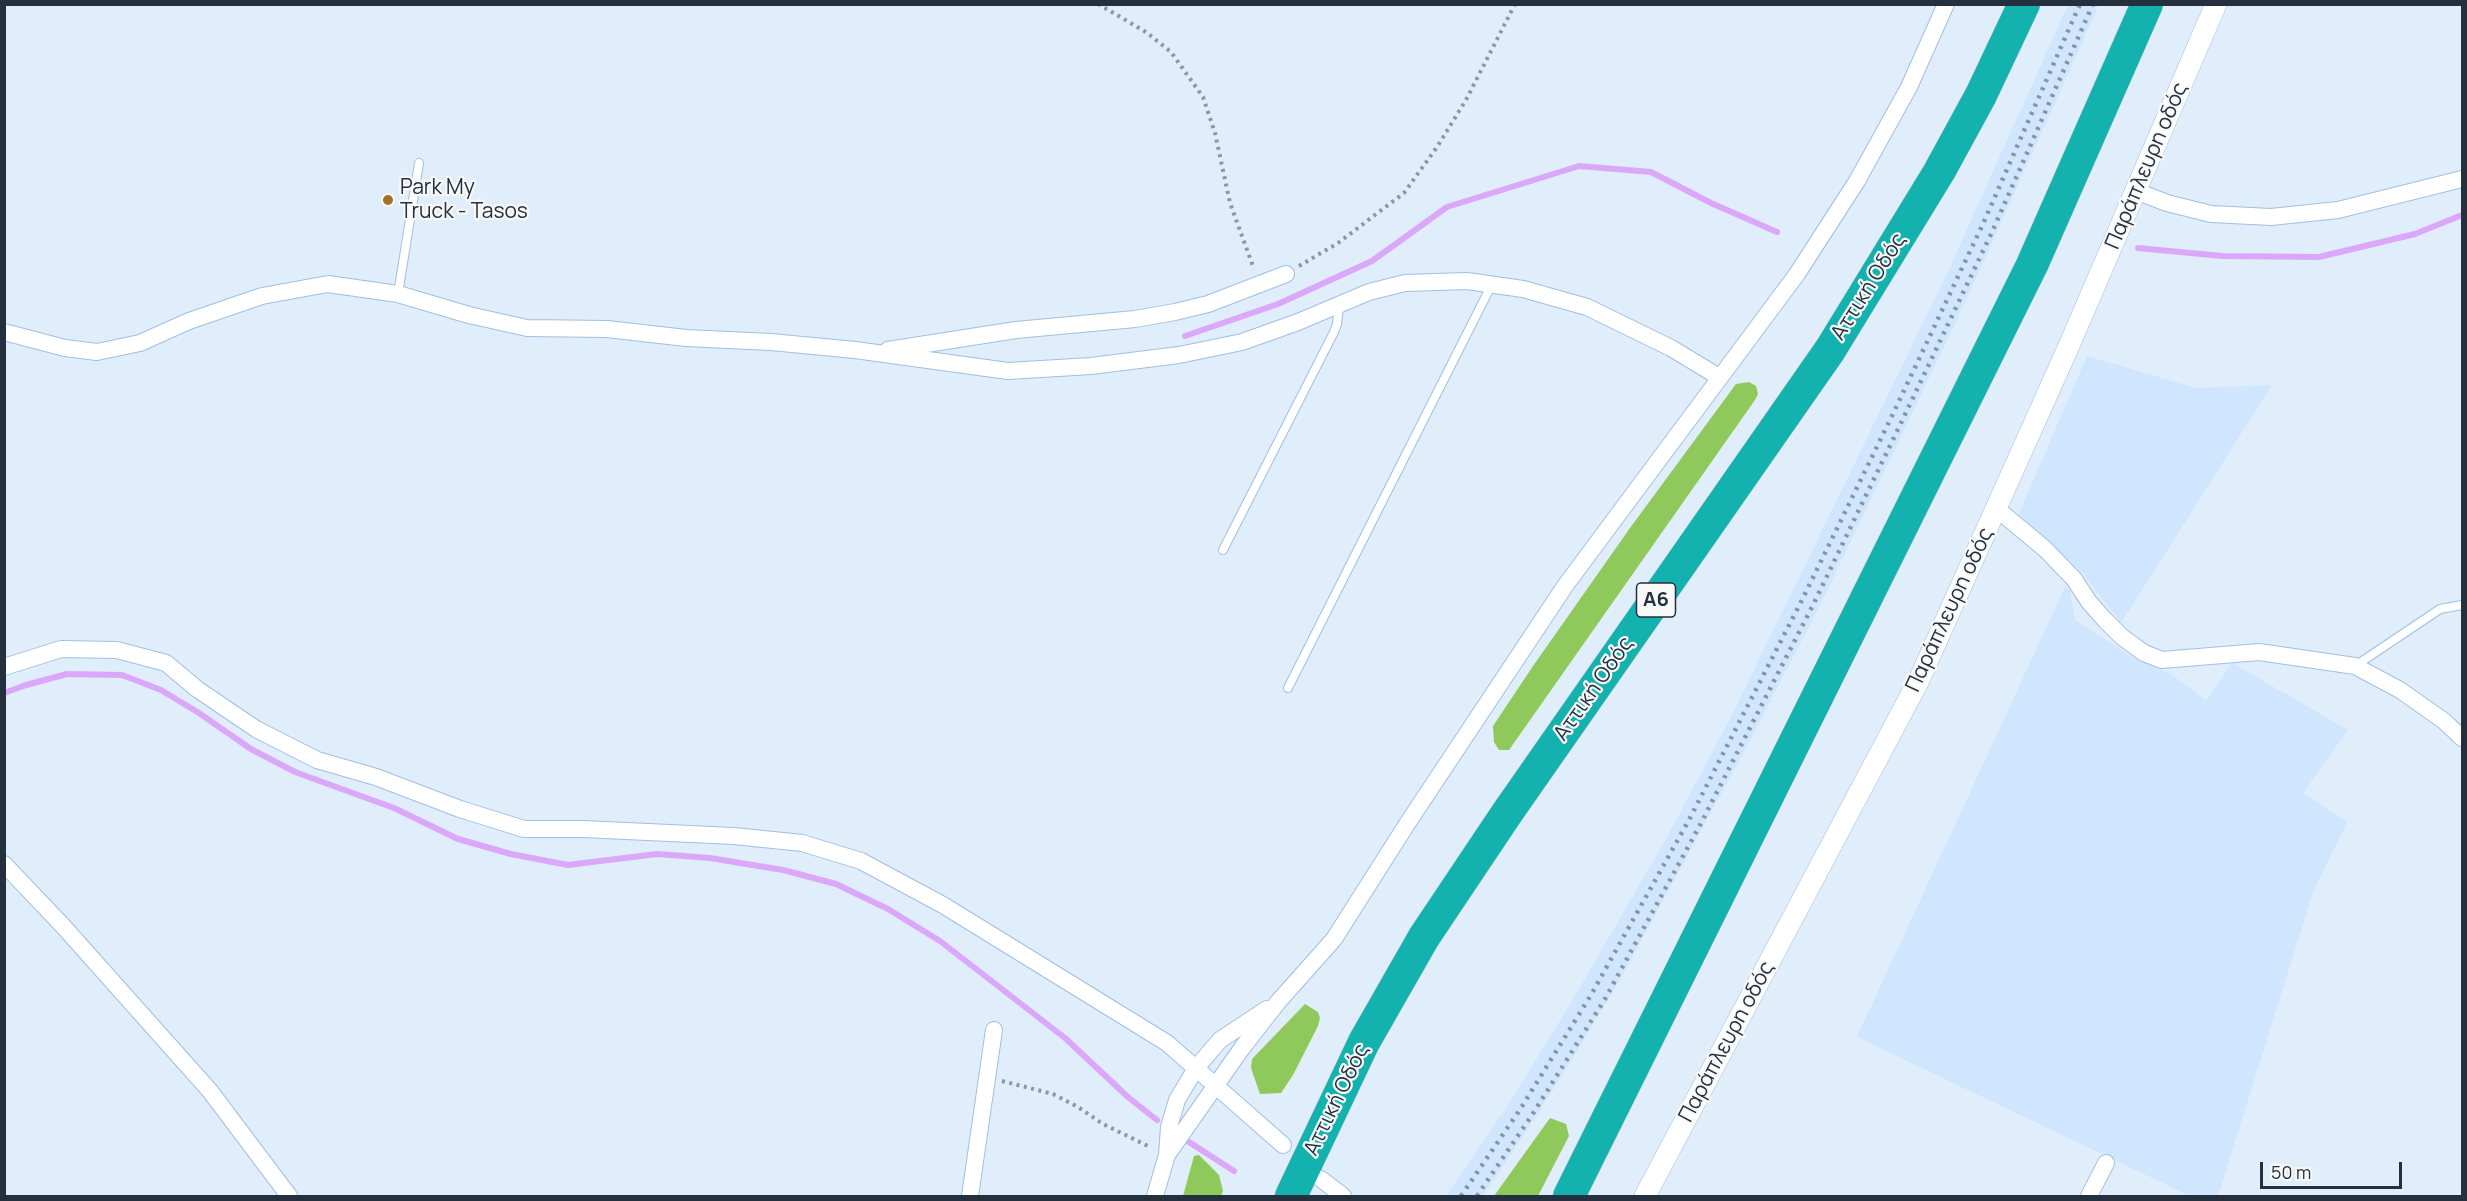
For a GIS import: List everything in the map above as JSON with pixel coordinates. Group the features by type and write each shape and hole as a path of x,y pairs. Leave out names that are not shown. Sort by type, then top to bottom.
{"highway":[{"name":"Αττική Οδός","path":"1291,1197 1364,1042 1424,937 1507,813 1830,350 1944,163 1981,95 2024,4"},
{"path":"1569,1197 2032,265 2147,4"}],"street":[{"path":"1167,1155 1215,1085 1278,1002 1334,939 1407,824 1565,586 1797,274 1857,181 1909,87 1946,4"},
{"name":"Παράπλευρη οδός","path":"1645,1197 1919,680 2136,191 2216,4"},
{"path":"2136,191 2167,203 2211,214 2271,217 2338,210 2463,179"},
{"path":"868,352 1016,330 1134,319 1208,304 1286,274"},
{"path":"4,332 65,348 97,352 140,343 189,321 262,296 328,284 398,294 469,315 527,328 607,329 686,338 771,342 868,352 1008,371 1091,366 1179,355 1242,342 1369,292 1405,283 1467,281 1523,289 1587,308 1671,348 1719,377"},
{"path":"1996,509 2045,549 2074,579 2104,620 2122,638 2144,652 2162,660 2259,652 2355,666 2400,690 2444,721 2463,738"},
{"path":"4,667 61,649 117,650 166,663 197,689 256,729 317,760 376,777 524,829 583,829 734,836 802,843 861,861 943,905 1167,1043 1283,1145"},
{"path":"4,864 210,1091 289,1197"},
{"path":"1155,1197 1167,1155 1169,1127 1174,1109 1196,1068 1220,1040 1242,1023 1278,1002"},
{"path":"970,1197 994,1030"},
{"path":"2089,1197 2106,1163"},
{"path":"1321,1179 1343,1197"}],"lane":[{"path":"398,294 419,163"},
{"path":"1288,688 1492,284"},
{"path":"1223,550 1334,332 1339,305"},
{"path":"2355,666 2440,609 2463,605"}],"path":[{"path":"1098,4 1146,32 1172,52 1203,97 1215,133 1230,203 1252,260 1254,288"},
{"path":"1286,274 1338,243 1404,193 1437,147 1466,100 1515,4"},
{"path":"988,1078 1053,1094 1122,1134 1167,1155"}],"shaded area":[{"path":"2068,5 2099,5 1962,309 1822,601 1752,737 1622,976 1567,1068 1504,1165 1482,1196 1446,1196 1505,1110 1569,1006 1666,839 1732,715 1945,278"},
{"path":"2087,356 2196,388 2272,385 2121,623 2082,572 2018,516"},
{"path":"2065,587 2070,590 2075,620 2135,659 2171,674 2206,701 2232,663 2348,730 2303,793 2347,822 2313,892 2218,1196 2190,1196 1857,1037"}],"green space":[{"path":"1749,382 1756,386 1758,394 1755,400 1509,750 1499,750 1494,742 1493,726 1533,666 1630,528 1736,384"},
{"path":"1305,1004 1318,1012 1320,1018 1318,1026 1293,1075 1281,1093 1260,1094 1251,1068 1252,1059"},
{"path":"1550,1118 1566,1124 1569,1136 1538,1196 1494,1196"},
{"path":"1199,1155 1219,1175 1223,1191 1221,1196 1183,1196 1194,1156"}],"waterway":[{"path":"1185,336 1278,304 1372,261 1447,207 1579,166 1651,172 1711,203 1777,232"},
{"path":"2138,248 2222,256 2319,257 2415,234 2462,215"},
{"path":"4,693 67,674 122,675 161,690 251,749 295,772 394,808 458,839 511,854 568,865 657,854 710,858 783,870 836,884 888,909 940,941 1065,1038 1129,1098 1157,1120"},
{"path":"1189,1142 1234,1171"}],"railway":[{"path":"1461,1196 1521,1108 1591,995 1690,818 1802,600 1891,418 1982,226 2080,4"},
{"path":"1477,1196 1532,1115 1605,999 1700,825 1813,605 1901,423 1992,232 2093,4"}],"place":[{"name":"Park My Truck - Tasos","path":"388,200"}]}
